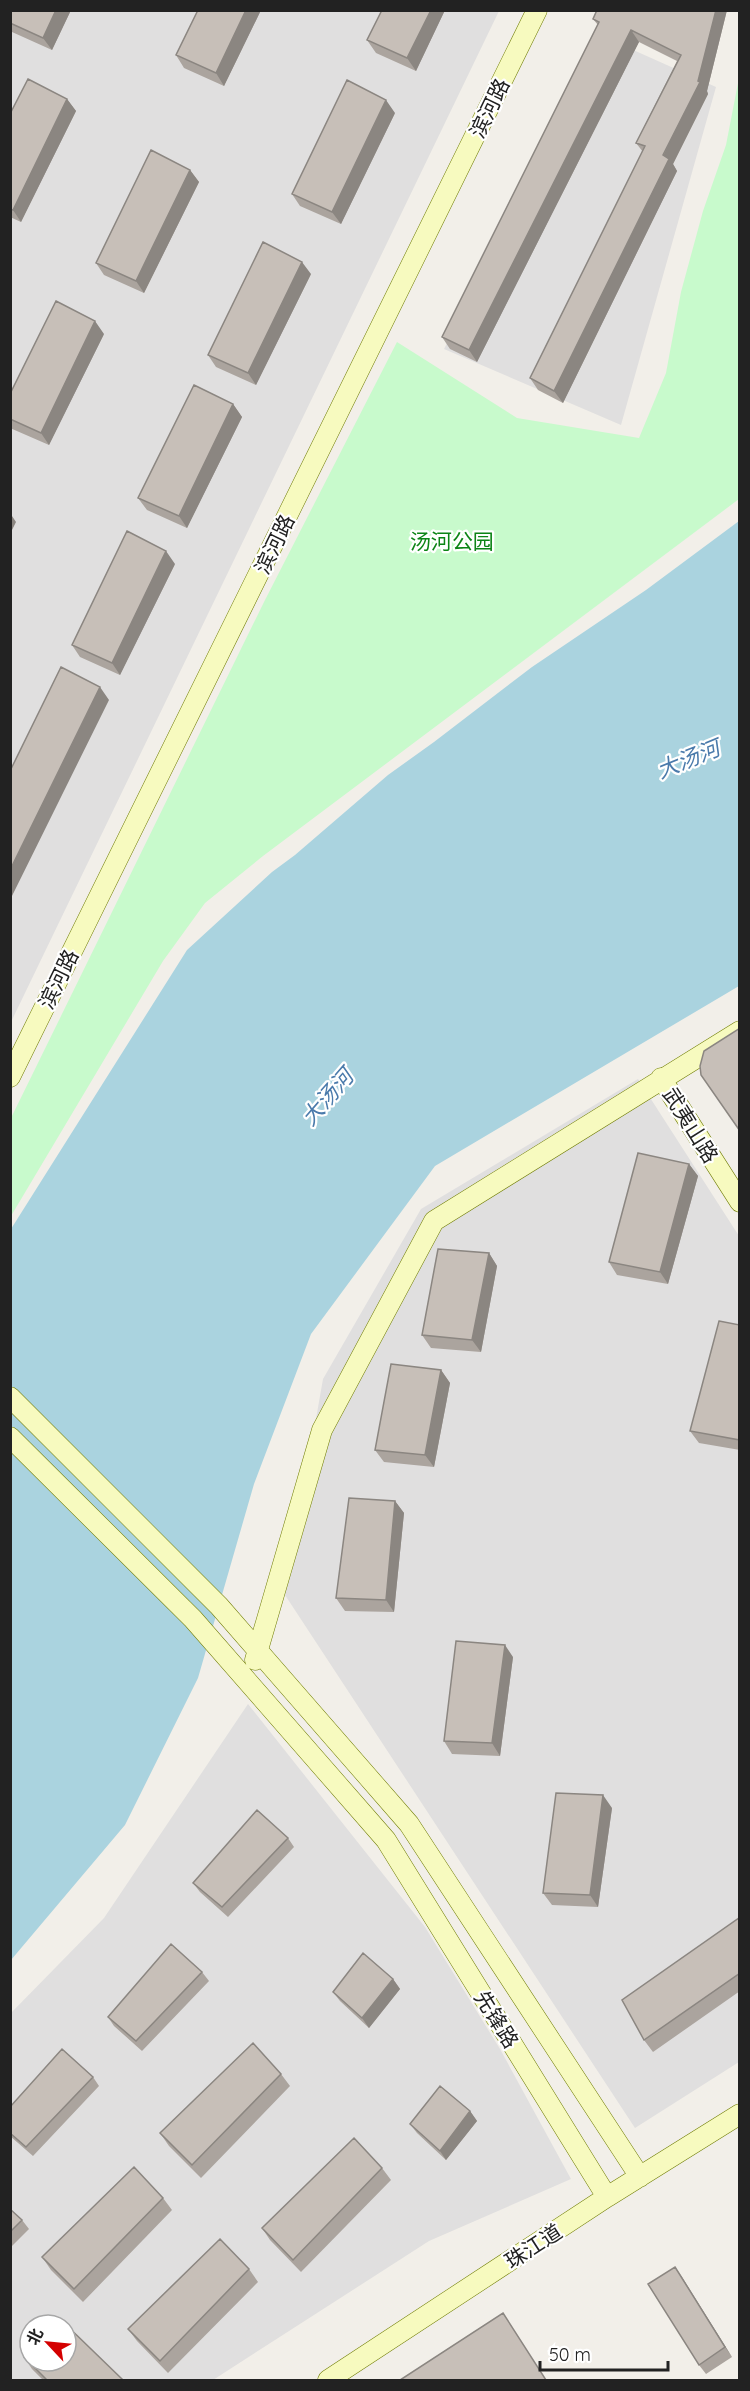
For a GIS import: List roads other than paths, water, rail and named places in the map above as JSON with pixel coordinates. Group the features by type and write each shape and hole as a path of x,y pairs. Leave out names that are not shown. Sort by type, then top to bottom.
{"street":[{"name":"滨河路","path":"10,1077 537,10"},
{"path":"247,1683 322,1430 434,1221 740,1030"},
{"name":"武夷山路","path":"661,1078 740,1202"},
{"path":"10,1397 219,1606 409,1824 640,2177"},
{"name":"先锋路","path":"10,1437 193,1619 386,1840 608,2197"},
{"name":"珠江道","path":"328,2380 608,2197 740,2114"}],"water":[{"name":"大汤河","path":"739,521 739,986 435,1166 311,1334 254,1484 198,1678 125,1825 11,1960 11,1229 187,950 272,872 388,775 532,667 646,590"}],"park label":[{"name":"汤河公园","path":"452,541"}]}
